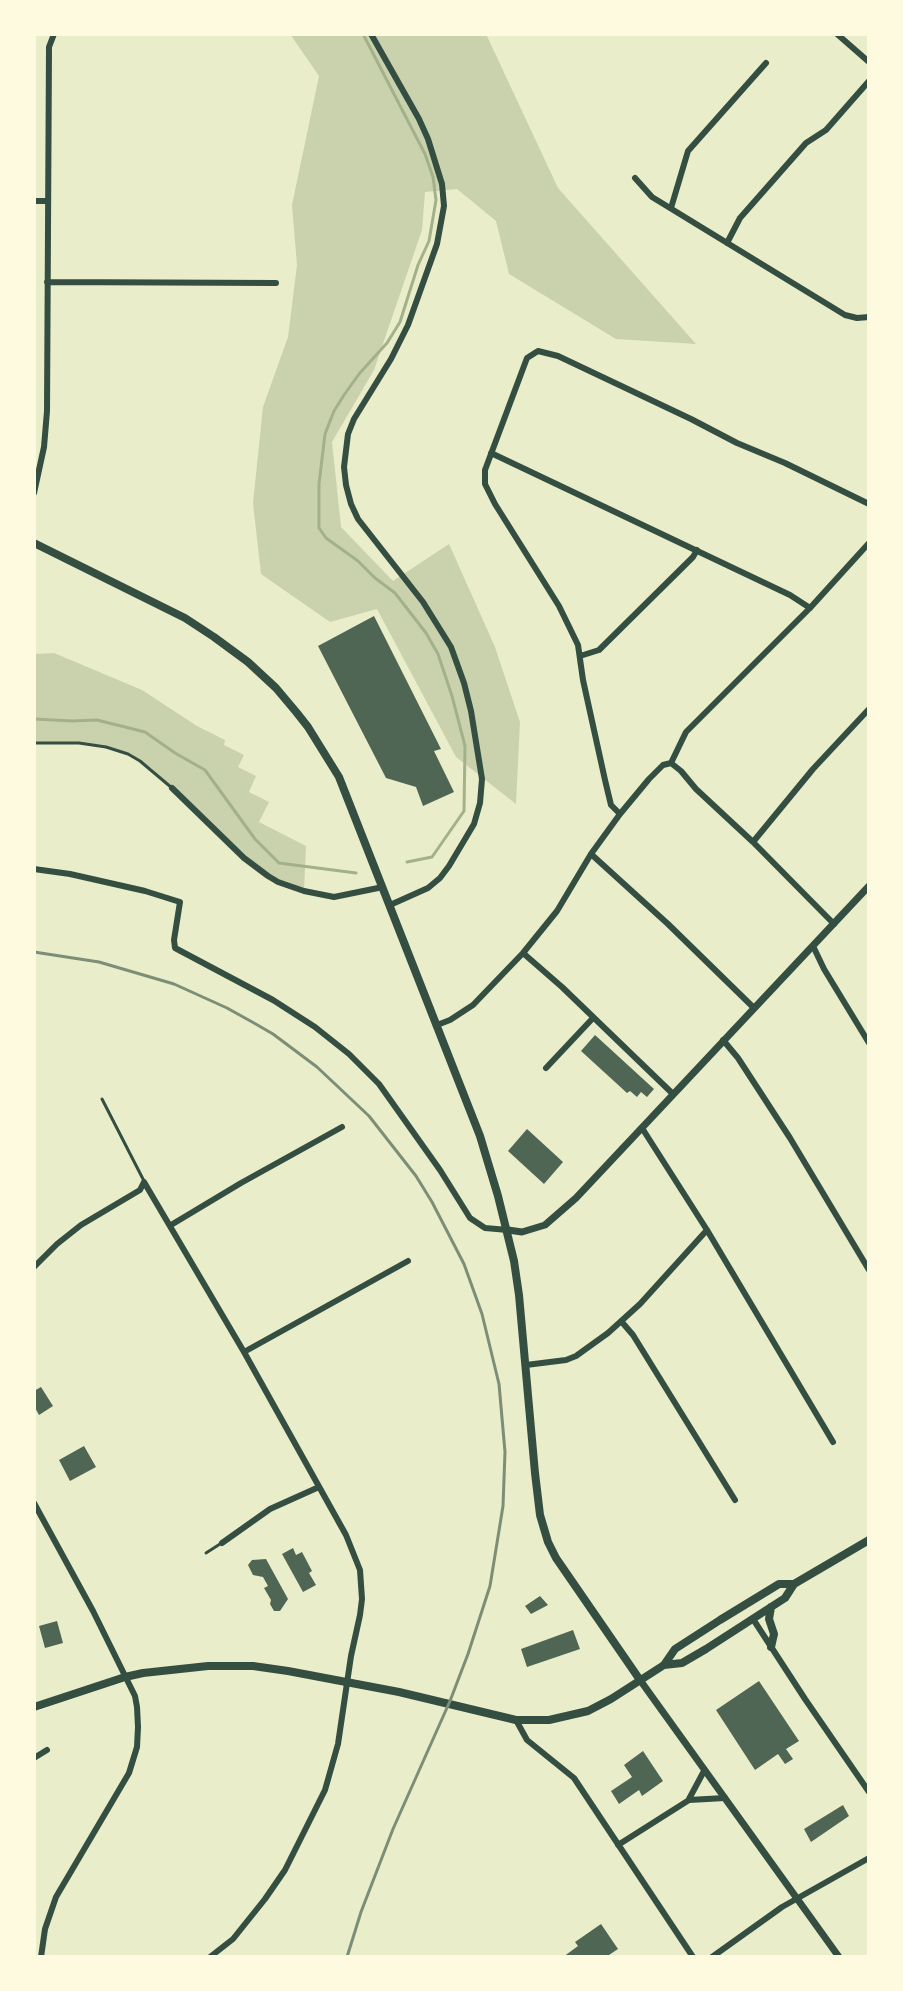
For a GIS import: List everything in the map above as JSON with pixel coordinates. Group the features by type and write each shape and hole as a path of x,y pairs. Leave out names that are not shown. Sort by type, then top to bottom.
{"main road":[{"path":"34,543 185,618 240,656 276,688 308,727 339,777 480,1136 508,1230 519,1295 540,1515 548,1542 640,1680"},
{"path":"664,1665 682,1663 785,1598 794,1584 869,1540"},
{"path":"34,1707 125,1677 225,1665 288,1671 399,1692 516,1720 549,1720 588,1711 611,1699 664,1665 675,1649 720,1620 779,1584 794,1584"},
{"path":"771,1607 769,1619 774,1634 771,1647"}],"street":[{"path":"34,493 44,450 46,416 49,47 54,34"},
{"path":"371,34 428,139 442,184 444,206 437,244 408,325 348,434 344,467 346,485 358,519 423,602 451,647 471,711 482,779 474,824 449,866 428,888 390,905"},
{"path":"837,34 869,62"},
{"path":"671,208 688,151 766,63"},
{"path":"727,243 740,218 806,143 826,130 869,81"},
{"path":"635,178 652,197 845,315 869,317"},
{"path":"34,201 48,201"},
{"path":"47,282 276,283"},
{"path":"620,814 611,805 586,696 578,645 559,606 485,484 485,470 527,358 538,351 558,356 869,504"},
{"path":"491,453 790,595 810,608"},
{"path":"671,763 686,732 810,608 869,543"},
{"path":"580,656 599,650 697,550"},
{"path":"753,842 813,769 869,709"},
{"path":"437,1025 473,1005 523,953 557,911 591,854 620,814 663,765 671,763"},
{"path":"671,763 834,924"},
{"path":"172,788 244,858 278,882 334,897 383,887"},
{"path":"591,854 754,1008"},
{"path":"34,869 70,874 180,902 175,948 273,1000 349,1054 379,1084 470,1218 485,1228 522,1232 551,1221 869,886"},
{"path":"813,946 869,1043"},
{"path":"523,953 673,1094"},
{"path":"546,1068 593,1018"},
{"path":"723,1040 790,1138 869,1270"},
{"path":"171,1225 342,1127"},
{"path":"642,1128 707,1230 833,1442"},
{"path":"34,1267 69,1234 140,1190 144,1182"},
{"path":"144,1182 346,1535 360,1570 362,1599 338,1744 325,1790 285,1870 256,1913 233,1939 210,1957"},
{"path":"526,1365 576,1356 640,1304 707,1230"},
{"path":"244,1352 408,1261"},
{"path":"621,1321 633,1335 735,1500"},
{"path":"222,1543 270,1509 319,1487"},
{"path":"34,1503 100,1625 135,1696 137,1707 134,1760 124,1783 56,1897 45,1929 41,1957"},
{"path":"753,1619 805,1699 866,1780 869,1792"},
{"path":"640,1680 839,1957"},
{"path":"516,1720 527,1740 574,1778 693,1957"},
{"path":"34,1758 47,1750"},
{"path":"689,1800 704,1771"},
{"path":"618,1845 689,1800 725,1798"},
{"path":"712,1957 797,1898 869,1858"},
{"path":"34,1929 45,1929"}],"lane":[{"path":"34,743 79,743 128,754 172,788"},
{"path":"102,1099 144,1182"},
{"path":"206,1553 222,1543"}],"green space":[{"path":"290,34 486,34 558,188 696,344 616,339 509,274 496,221 457,189 425,192 422,230 374,370 332,442 341,527 393,581 449,544 495,647 520,722 516,804 456,757 377,609 330,622 261,574 253,503 263,407 288,337 297,265 292,205 319,76"},
{"path":"54,653 142,690 197,726 225,740 224,745 244,755 238,767 256,776 249,792 269,802 259,822 306,846 304,891 268,876 151,768 128,754 79,743 34,743 34,654"}],"building":[{"path":"374,616 441,749 434,751 454,792 423,806 416,787 386,778 318,646"},
{"path":"595,1035 654,1089 647,1097 641,1092 637,1097 630,1091 627,1093 581,1051"},
{"path":"527,1129 563,1162 544,1184 508,1151"},
{"path":"41,1387 53,1406 39,1415 34,1406 34,1391"},
{"path":"84,1446 96,1467 70,1481 59,1460"},
{"path":"293,1548 296,1555 302,1552 316,1585 303,1592 282,1554"},
{"path":"266,1559 288,1599 280,1611 274,1611 270,1604 264,1588 268,1586 263,1577 253,1575 248,1565 252,1560"},
{"path":"540,1596 548,1605 531,1614 525,1606"},
{"path":"57,1621 63,1643 45,1648 39,1626"},
{"path":"573,1630 580,1649 527,1667 521,1649"},
{"path":"759,1681 799,1741 786,1749 793,1759 785,1764 778,1754 755,1770 716,1710"},
{"path":"643,1751 663,1781 642,1796 639,1790 619,1804 611,1791 632,1777 624,1765"},
{"path":"843,1805 849,1816 811,1842 804,1829"},
{"path":"601,1924 618,1949 606,1957 563,1957 578,1946 575,1942"}],"waterway":[{"path":"363,34 425,154 433,177 436,200 429,241 400,322 387,343 344,395 325,434 319,484 319,528 326,538 395,593 438,654 452,696 465,746 464,811 432,857 407,862"},
{"path":"34,719 97,720 145,732 205,770 255,839 279,863 356,873"}],"railway":[{"path":"34,952 99,962 174,984 227,1008 273,1034 317,1067 369,1116 416,1176 464,1264 482,1314 499,1384 505,1452 503,1506 490,1586 450,1701 393,1829 347,1957"}]}
